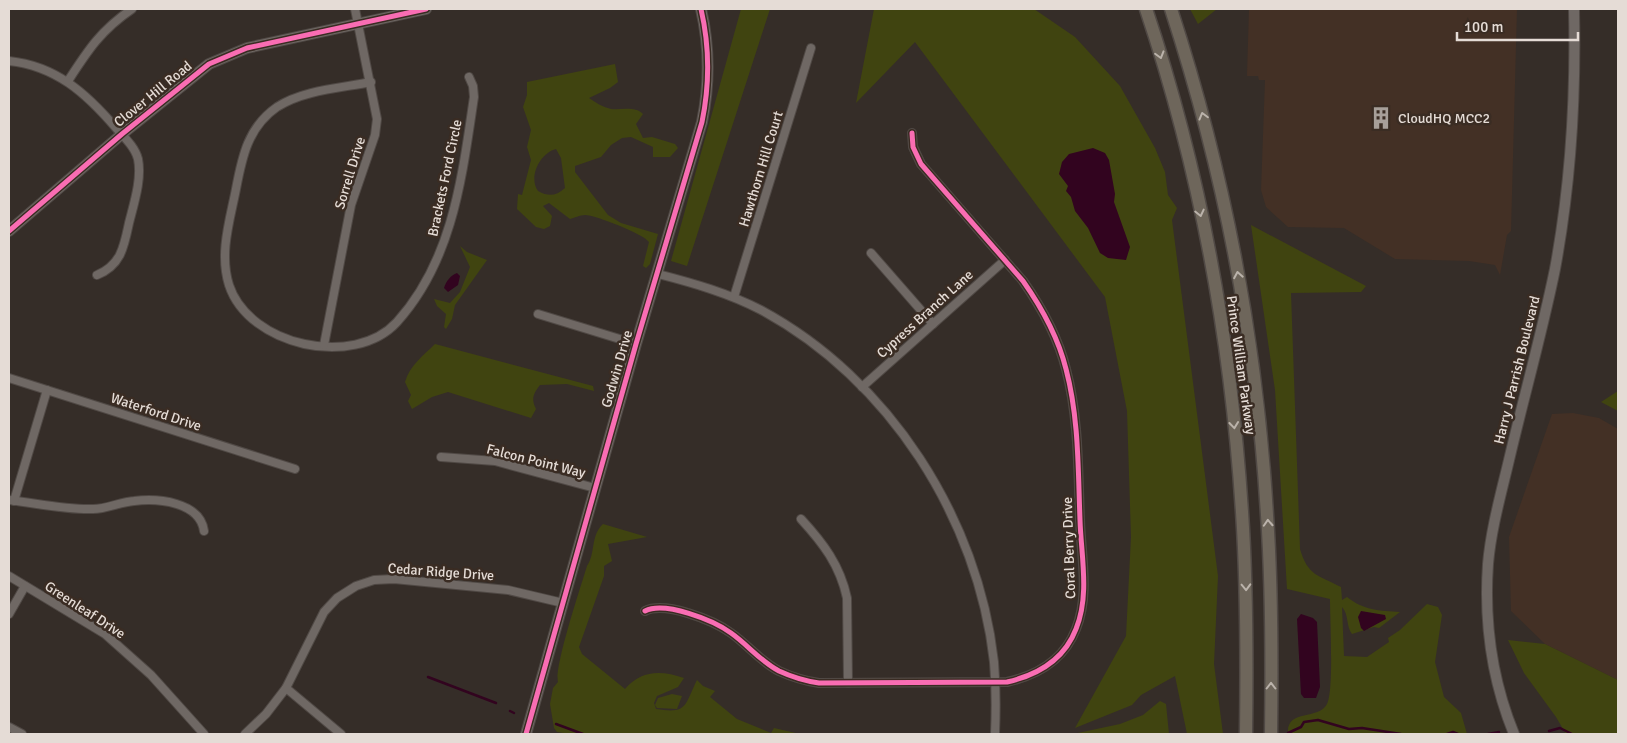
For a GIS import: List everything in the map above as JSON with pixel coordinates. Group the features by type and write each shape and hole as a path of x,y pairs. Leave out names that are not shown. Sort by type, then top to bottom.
{"highway":[{"name":"Prince William Parkway","path":"1146,9 1188,158 1211,268 1223,338 1243,522 1247,619 1246,734"},
{"name":"Prince William Parkway","path":"1171,9 1215,166 1237,269 1248,335 1258,412 1267,515 1271,606 1271,734"}],"street":[{"path":"68,81 96,39 116,19 131,9"},
{"name":"Sorrell Drive","path":"324,345 351,205 375,135 377,119 355,9"},
{"name":"Clover Hill Road","path":"9,231 198,71 229,54 246,48 426,9"},
{"name":"Godwin Drive","path":"526,734 708,97 708,44 700,9"},
{"name":"Harry J Parrish Boulevard","path":"1514,734 1504,708 1492,660 1488,629 1488,562 1499,499 1542,334 1555,266 1569,171 1575,79 1574,9"},
{"name":"Hawthorn Hill Court","path":"734,297 811,48"},
{"path":"9,61 43,69 68,81 96,104 122,134 138,157 139,167 136,195 122,254 112,266 97,275"},
{"name":"Brackets Ford Circle","path":"371,82 295,98 277,107 260,122 251,134 242,157 225,247 226,275 234,298 244,312 264,329 276,336 304,344 358,345 380,336 397,322 431,273 448,233 470,127 475,93 469,77"},
{"name":"Coral Berry Drive","path":"645,612 657,607 669,608 718,625 741,640 762,660 791,676 819,683 995,682 1014,680 1036,673 1051,663 1064,650 1076,630 1081,615 1083,582 1074,411 1066,368 1044,314 1023,281 921,164 913,147 912,133"},
{"path":"871,253 933,324"},
{"name":"Cypress Branch Lane","path":"862,387 1005,260"},
{"path":"658,274 695,283 734,297 760,310 805,338 862,387 912,449 931,477 958,528 976,578 993,656 996,734"},
{"path":"538,314 636,344"},
{"name":"Waterford Drive","path":"9,378 295,469"},
{"path":"47,390 11,500 92,509 133,501 157,501 191,509 201,518 204,531"},
{"name":"Falcon Point Way","path":"441,457 495,461 595,488"},
{"path":"801,518 831,556 844,585 847,598 848,683"},
{"name":"Greenleaf Drive","path":"9,576 104,634 168,692 204,734"},
{"name":"Cedar Ridge Drive","path":"245,734 286,688 324,612 343,593 366,582 394,579 508,590 563,603"},
{"path":"9,614 25,586"},
{"path":"286,688 341,734"},
{"path":"9,727 22,734"}],"shaded area":[{"name":"CloudHQ MCC2","path":"1249,9 1517,9 1511,231 1507,235 1500,275 1495,265 1469,261 1395,259 1344,228 1288,227 1266,207 1261,190 1265,80 1259,80 1258,76 1247,76"},
{"path":"1093,148 1105,153 1109,160 1115,194 1114,202 1130,247 1126,260 1108,258 1100,253 1088,228 1075,211 1071,197 1066,191 1068,186 1059,174 1062,162 1069,154"},
{"path":"457,273 460,276 458,285 448,292 444,288 446,283"},
{"path":"1573,413 1599,418 1618,429 1618,680 1545,644 1511,611 1509,537 1552,414"},
{"path":"1361,611 1385,615 1386,619 1364,631 1361,628 1358,617"},
{"path":"1301,614 1313,618 1317,622 1320,687 1316,698 1304,698 1301,694 1297,619"}],"green space":[{"path":"741,9 770,9 687,266 671,261"},
{"path":"874,9 1034,9 1075,37 1120,86 1155,148 1165,172 1168,195 1177,208 1172,220 1218,576 1214,664 1223,734 1187,734 1175,676 1141,695 1132,705 1075,728 1126,636 1131,537 1127,411 1105,297 915,42 856,103"},
{"path":"1190,9 1217,9 1198,24"},
{"path":"615,64 618,82 589,98 611,109 632,109 640,112 643,114 636,124 643,138 652,137 675,144 678,148 670,157 653,157 653,147 631,137 622,138 611,145 601,157 575,166 575,172 608,215 621,223 658,234 650,264 646,268 643,266 649,242 629,230 590,216 583,215 570,219 549,203 543,206 552,216 550,226 544,229 536,227 517,209 518,194 522,195 531,160 527,147 531,130 523,107 527,95 527,82","holes":["556,149 561,158 565,188 559,193 552,195 538,191 534,179 537,166 541,160 550,151"]},
{"path":"1251,225 1366,286 1361,292 1291,293 1300,549 1303,558 1310,570 1315,574 1341,587 1342,600 1347,597 1366,607 1400,612 1379,628 1374,627 1352,634 1346,613 1342,607 1344,656 1367,657 1389,642 1388,638 1400,630 1427,604 1438,607 1442,615 1435,662 1444,697 1461,713 1467,734 1288,734 1292,721 1317,712 1327,704 1331,671 1330,599 1287,589 1275,390"},
{"path":"460,246 467,252 487,260 455,305 452,319 446,329 444,327 446,314 437,306 434,299 450,303 460,292 470,267"},
{"path":"435,344 593,386 594,391 567,384 540,385 534,397 536,409 531,418 448,392 432,397 412,409 408,401 411,395 405,382 407,376"},
{"path":"1618,391 1618,411 1601,402"},
{"path":"603,524 647,537 608,544 612,561 604,566 604,576 579,647 582,654 625,689 638,678 652,673 676,675 684,678 678,687 657,696 654,703 656,709 680,709 687,702 697,680 703,686 715,691 710,697 737,719 771,733 774,728 800,734 570,734 557,732 554,728 550,704 553,688 558,682 564,644 590,561 596,534"},
{"path":"1508,640 1545,644 1618,680 1618,734 1566,734 1524,673"},
{"path":"672,694 682,696 677,709 657,708 655,705 658,698"},
{"path":"1160,701 1166,704 1169,734 1073,734 1120,724 1143,715"}],"waterway":[{"path":"428,677 496,703"},
{"path":"510,711 514,713"},
{"path":"1288,733 1301,727 1304,722 1318,720 1349,729 1362,728 1401,734"},
{"path":"556,724 583,734"},
{"path":"1549,731 1560,728 1572,734"},
{"path":"1447,734 1453,732 1458,734"},
{"path":"1488,734 1499,732"}],"cycle path":[{"path":"9,231 122,134 209,64 247,48 426,9"},
{"path":"526,734 636,344 702,122 708,66 701,9"},
{"path":"645,611 664,608 689,613 731,633 766,663 779,671 819,683 1007,682 1029,675 1049,664 1057,658 1071,640 1083,603 1084,575 1076,425 1063,357 1049,323 1023,281 921,164 913,147 912,133"}],"place":[{"name":"CloudHQ MCC2","path":"1381,118"}]}
